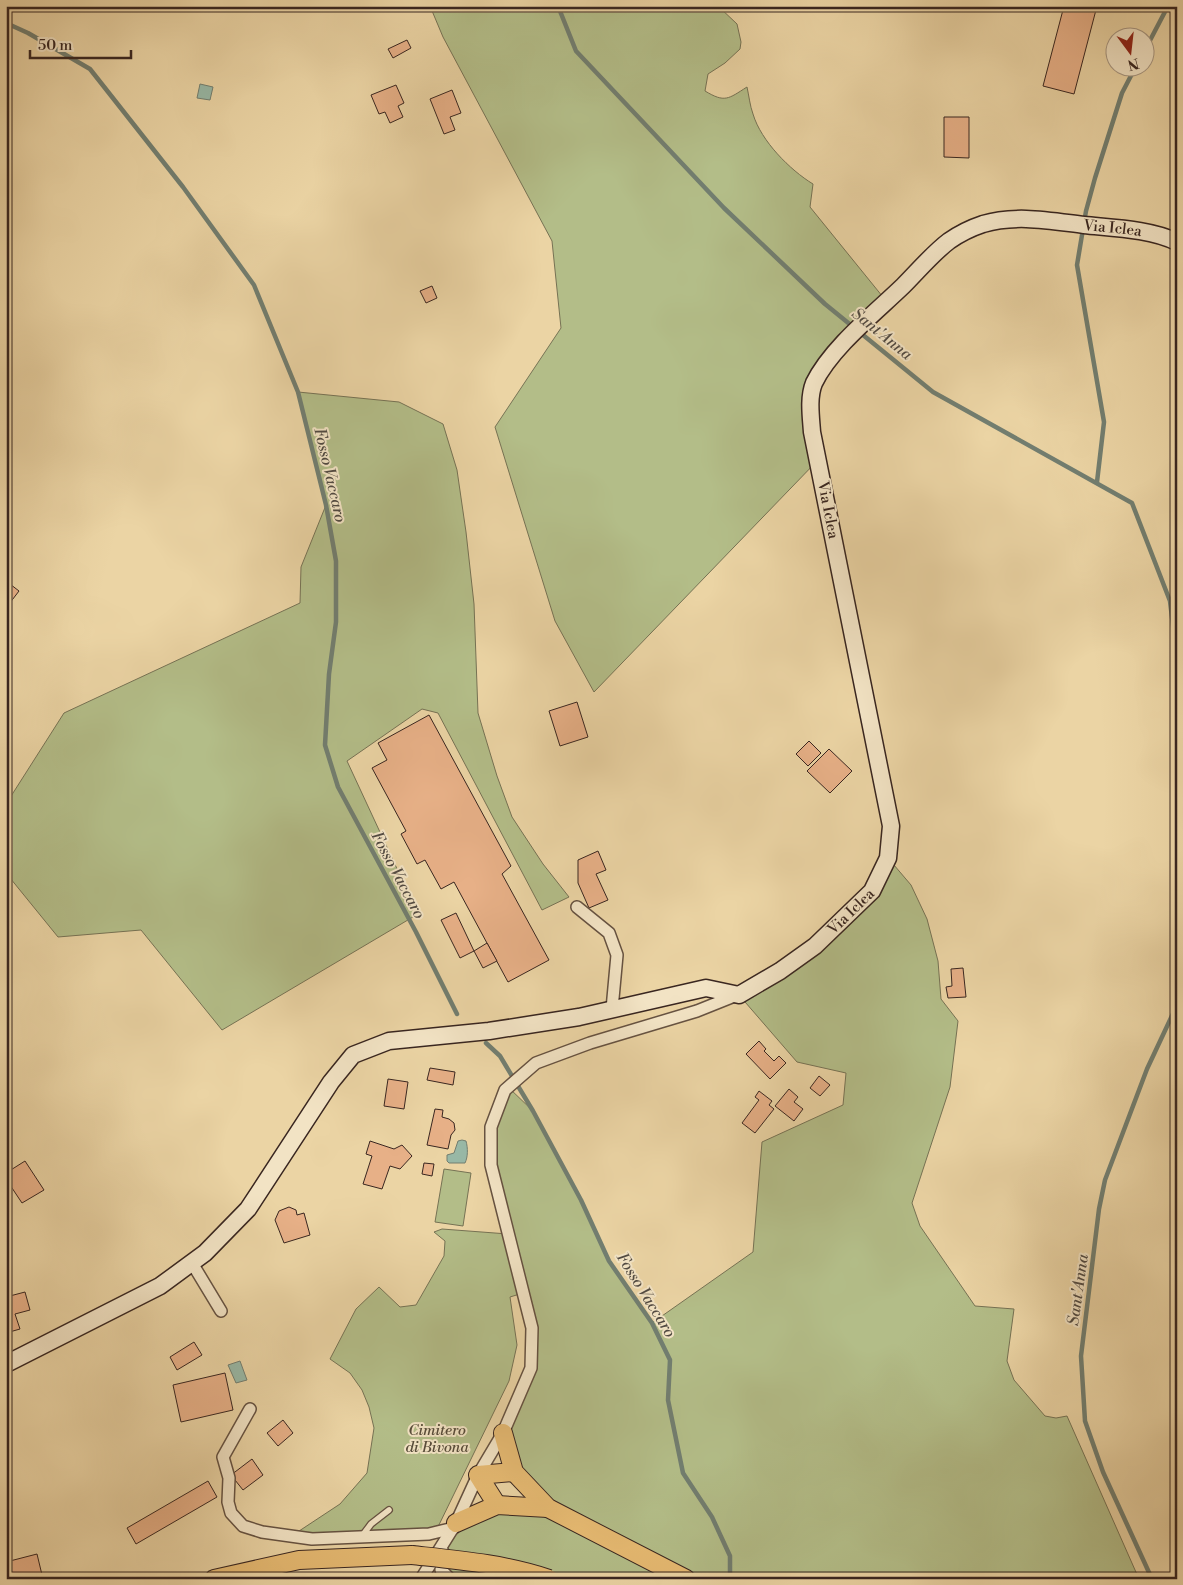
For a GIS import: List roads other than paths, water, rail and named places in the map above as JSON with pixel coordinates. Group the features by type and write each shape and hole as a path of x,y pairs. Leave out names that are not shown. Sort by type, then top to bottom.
{"main road":[{"path":"503,1433 514,1472 548,1508 686,1579"},
{"path":"497,1505 478,1475 514,1472"},
{"path":"455,1525 497,1505 548,1508"},
{"path":"214,1579 299,1560 412,1556 470,1562 526,1571 549,1579"}],"street":[{"name":"Via Iclea","path":"739,995 780,971 815,946 872,891 888,858 892,826 812,432 810,409 814,385 826,364 868,319 948,242 964,232 984,224 1006,219 1049,220 1167,237 1177,242"},
{"path":"577,907 609,932 617,955 612,1009"},
{"path":"6,1364 160,1286 205,1253 248,1209 331,1082 353,1055 389,1041 489,1031 579,1016 706,988 739,995"},
{"path":"421,1579 455,1525 478,1475 503,1433 531,1368 532,1328 491,1164 491,1127 505,1090 536,1063 590,1043 697,1011 739,995"},
{"path":"192,1262 221,1311"},
{"path":"250,1410 223,1457 229,1478 228,1502 231,1513 243,1526 271,1533 312,1539 429,1534 455,1525"},
{"path":"444,1543 441,1570 450,1579"}],"lane":[{"path":"362,1536 371,1524 389,1510"}],"waterway":[{"name":"Sant'Anna","path":"558,6 576,51 724,208 825,304 933,392 1132,503 1170,601 1177,659"},
{"path":"1156,29 1168,6"},
{"name":"Fosso Vaccaro","path":"6,23 28,33 90,69 183,187 254,285 298,392 326,505 336,561 336,622 329,674 325,745 338,787 416,932 457,1014"},
{"path":"1097,482 1104,422 1077,265 1086,211 1095,178 1122,93 1130,78"},
{"name":"Sant'Anna","path":"1152,1579 1103,1472 1085,1421 1081,1356 1099,1209 1105,1180 1147,1069 1177,1005"},
{"name":"Fosso Vaccaro","path":"486,1043 500,1056 533,1111 581,1200 609,1261 652,1323 670,1360 668,1400 683,1473 712,1517 730,1556 730,1579"}],"park label":[{"name":"Cimitero di Bivona","path":"437,1438"}]}
